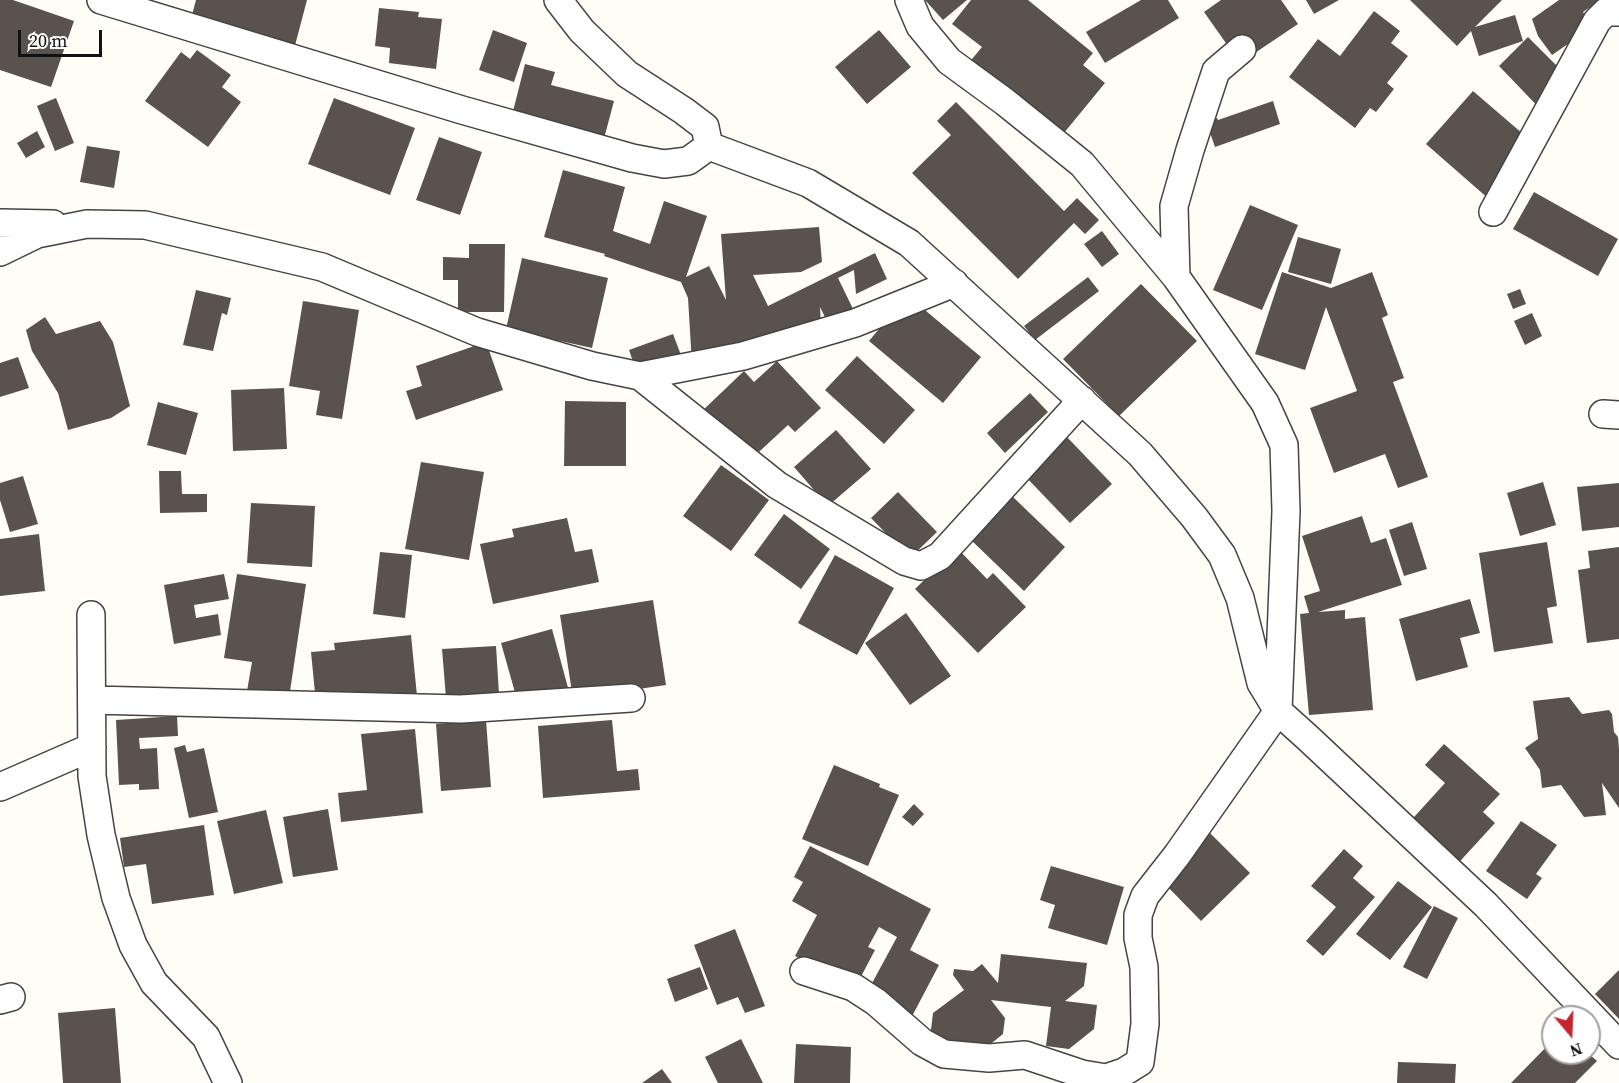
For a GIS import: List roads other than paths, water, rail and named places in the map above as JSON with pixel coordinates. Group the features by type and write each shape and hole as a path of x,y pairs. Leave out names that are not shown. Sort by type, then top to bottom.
{"street":[{"path":"101,0 632,158 664,164 688,161 709,146"},
{"path":"558,0 582,31 627,74 684,111 705,128 709,146"},
{"path":"804,971 854,987 876,1002 922,1042 944,1054 989,1058 1025,1055 1082,1074 1106,1078 1124,1072 1140,1062 1145,1024 1144,968 1138,938 1138,915 1144,896 1178,855 1278,711 1286,511 1284,445 1265,403 1176,277 1082,164 1005,102 949,61 920,26 909,0"},
{"path":"1493,212 1597,21 1606,12 1619,12"},
{"path":"1176,277 1174,206 1190,150 1216,71 1242,49"},
{"path":"709,146 808,183 909,243 1140,454 1194,517 1222,555 1240,598 1261,683 1278,711 1486,905 1619,1045"},
{"path":"0,223 145,225 322,267 477,332 592,366 640,376 754,353 855,323 954,283"},
{"path":"0,252 37,234 87,224"},
{"path":"640,376 777,485 904,561 921,566 940,556 1082,400"},
{"path":"91,615 92,776 101,836 117,898 132,945 154,983 206,1037 228,1083"},
{"path":"92,700 462,710 631,698"},
{"path":"0,787 92,747"}]}
